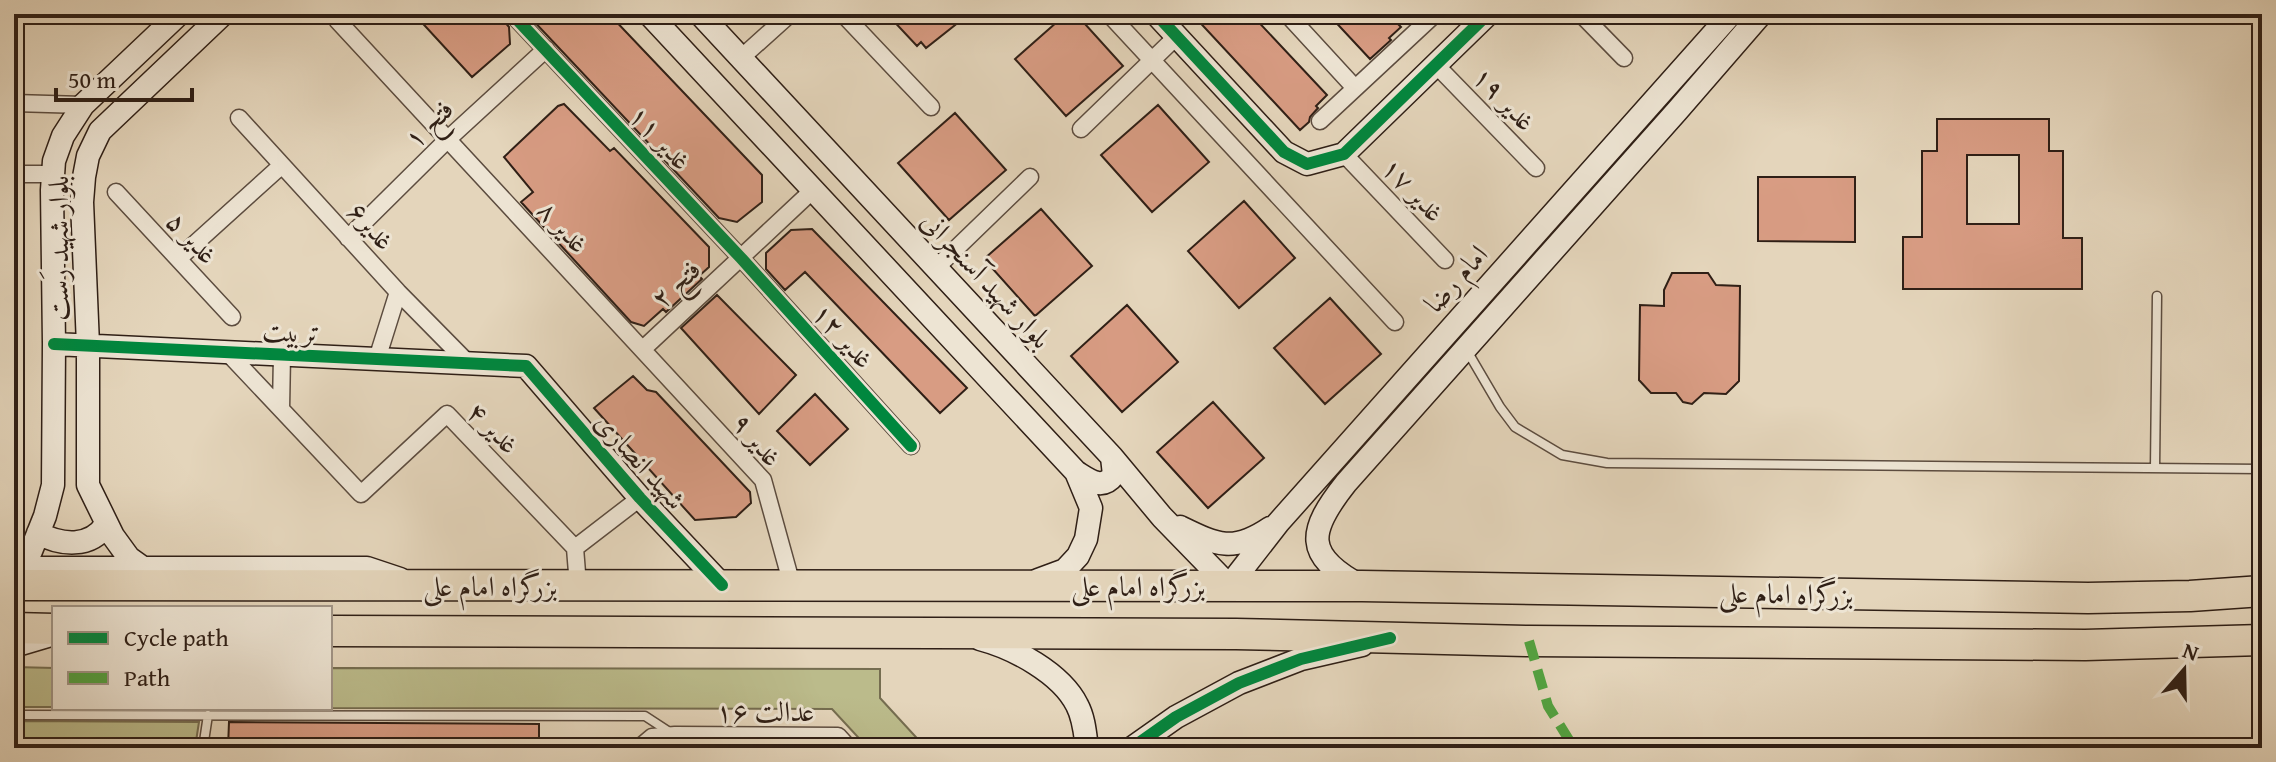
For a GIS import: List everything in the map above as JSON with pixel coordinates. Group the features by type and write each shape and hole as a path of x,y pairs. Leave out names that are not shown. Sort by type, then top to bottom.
{"highway":[{"name":"بزرگراه امام علی","path":"16,574 417,585 1362,586 2088,598 2262,591"},
{"path":"14,628 52,631"},
{"name":"بزرگراه امام علی","path":"332,631 1236,634 2069,645 2262,640"}],"main road":[{"name":"بلوار شهید رَست","path":"16,574 31,551 53,485 54,161 63,136 83,105 179,14"},
{"name":"بلوار شهید رَست","path":"143,568 129,558 106,524 88,485 88,345 82,202 88,156 100,131 223,14"},
{"path":"649,14 1076,472 1093,483 1108,482 1114,475 1112,457"},
{"name":"بلوار شهید آسنجرانی","path":"700,14 1229,586"},
{"path":"1156,14 1284,152 1307,164 1344,154 1488,14"},
{"name":"امام رضا","path":"1229,586 1278,523 1731,14"},
{"name":"امام رضا","path":"1362,586 1330,568 1318,547 1319,526 1329,504 1761,14"},
{"name":"تربیت","path":"54,344 526,366"},
{"name":"شهید انصاری","path":"526,366 640,498 722,585"},
{"path":"1327,468 1331,480 1346,483"},
{"path":"1025,585 1065,570 1078,556 1086,539 1091,508 1076,472"},
{"path":"1162,517 1213,543 1226,545 1252,540 1278,523"},
{"path":"38,533 62,542 77,542 93,539 106,524"},
{"path":"16,574 143,568 367,568 417,585"},
{"path":"14,646 52,632"},
{"path":"964,634 1014,651 1053,677 1078,706 1085,727 1087,748"},
{"path":"1132,748 1186,711 1239,683 1301,659 1390,638"}],"street":[{"name":"غدیر ۱۱","path":"512,14 741,258"},
{"path":"741,58 790,14"},
{"path":"843,14 931,107"},
{"path":"1109,14 1395,322"},
{"path":"1287,14 1355,88"},
{"path":"1320,121 1434,14"},
{"path":"1581,14 1624,58"},
{"name":"غدیر ۸","path":"337,20 643,349"},
{"path":"1081,129 1177,36"},
{"name":"فتح ۱","path":"348,238 448,139 546,49"},
{"name":"غدیر ۱۹","path":"1436,65 1536,168"},
{"path":"14,103 83,105"},
{"name":"غدیر۶","path":"239,118 398,292 469,364"},
{"name":"غدیر ۱۷","path":"1344,154 1445,260"},
{"path":"178,259 282,165"},
{"path":"14,174 53,174"},
{"path":"936,268 1030,177"},
{"name":"فتح ۲","path":"643,349 813,190"},
{"name":"غدیر ۵","path":"116,192 232,317"},
{"name":"غدیر ۱۲","path":"741,258 911,446"},
{"path":"377,359 398,292"},
{"name":"غدیر ۹","path":"643,349 763,480 792,585"},
{"name":"غدیر ۴","path":"227,352 361,494 447,414 575,548"},
{"path":"281,409 282,355"},
{"path":"578,585 575,548 640,498"},
{"name":"عدالت ۱۶","path":"681,742 838,736 849,748"},
{"path":"639,748 652,737 681,742"}],"lane":[{"path":"2155,468 2157,296"},
{"path":"1466,348 1515,427 1562,455 1592,461 1638,464 2262,469"},
{"path":"14,715 645,716 681,742"},
{"path":"203,748 208,715"}],"green space":[{"path":"14,667 52,668 52,707 14,707"},
{"path":"332,668 880,669 880,698 926,748 868,748 832,709 332,708"},
{"path":"14,721 199,722 195,748 14,748"}],"building":[{"path":"414,14 501,14 509,27 510,44 472,77"},
{"path":"527,14 609,14 762,175 762,202 737,222 719,218"},
{"path":"887,14 969,14 926,48 921,42 917,46"},
{"path":"1066,14 1076,14 1123,66 1066,116 1015,59"},
{"path":"1192,14 1251,14 1327,95 1316,106 1318,108 1309,122 1300,130"},
{"path":"1328,14 1388,14 1401,27 1370,59"},
{"path":"564,104 610,151 614,148 709,247 709,267 699,276 702,279 666,312 663,309 644,326 631,322 521,202 533,192 504,157 558,106"},
{"path":"1158,105 1209,162 1152,212 1101,155"},
{"path":"955,113 1006,170 949,220 898,163"},
{"path":"1937,119 2049,119 2049,151 2063,151 2063,238 2082,238 2082,289 1903,289 1903,237 1922,237 1922,151 1937,151","holes":["1967,155 2019,155 2019,224 1967,224"]},
{"path":"1758,177 1855,177 1855,242 1758,241"},
{"path":"1244,201 1295,258 1239,308 1188,251"},
{"path":"1041,209 1092,266 1035,316 984,259"},
{"path":"812,229 967,388 940,413 805,272 785,290 766,269 766,253 791,230"},
{"path":"1672,273 1708,273 1716,285 1740,286 1739,381 1726,394 1704,393 1692,404 1683,402 1676,393 1651,393 1639,380 1640,305 1664,306 1664,290"},
{"path":"717,295 796,375 759,414 681,328"},
{"path":"1330,298 1381,354 1325,404 1274,348"},
{"path":"1127,305 1178,362 1122,412 1071,356"},
{"path":"633,376 647,390 656,392 750,492 751,503 736,517 695,520 594,408"},
{"path":"815,394 848,429 810,465 777,431"},
{"path":"1213,402 1264,458 1208,508 1157,452"},
{"path":"229,722 539,724 539,748 228,748"}],"marked path":[{"path":"1529,641 1548,706 1574,748"}],"cycle path":[{"path":"512,14 741,258 911,446"},
{"path":"1156,14 1284,152 1307,164 1344,154 1488,14"},
{"path":"54,344 526,366 640,498 722,585"},
{"path":"1132,748 1176,717 1239,683 1301,659 1390,638"}]}
